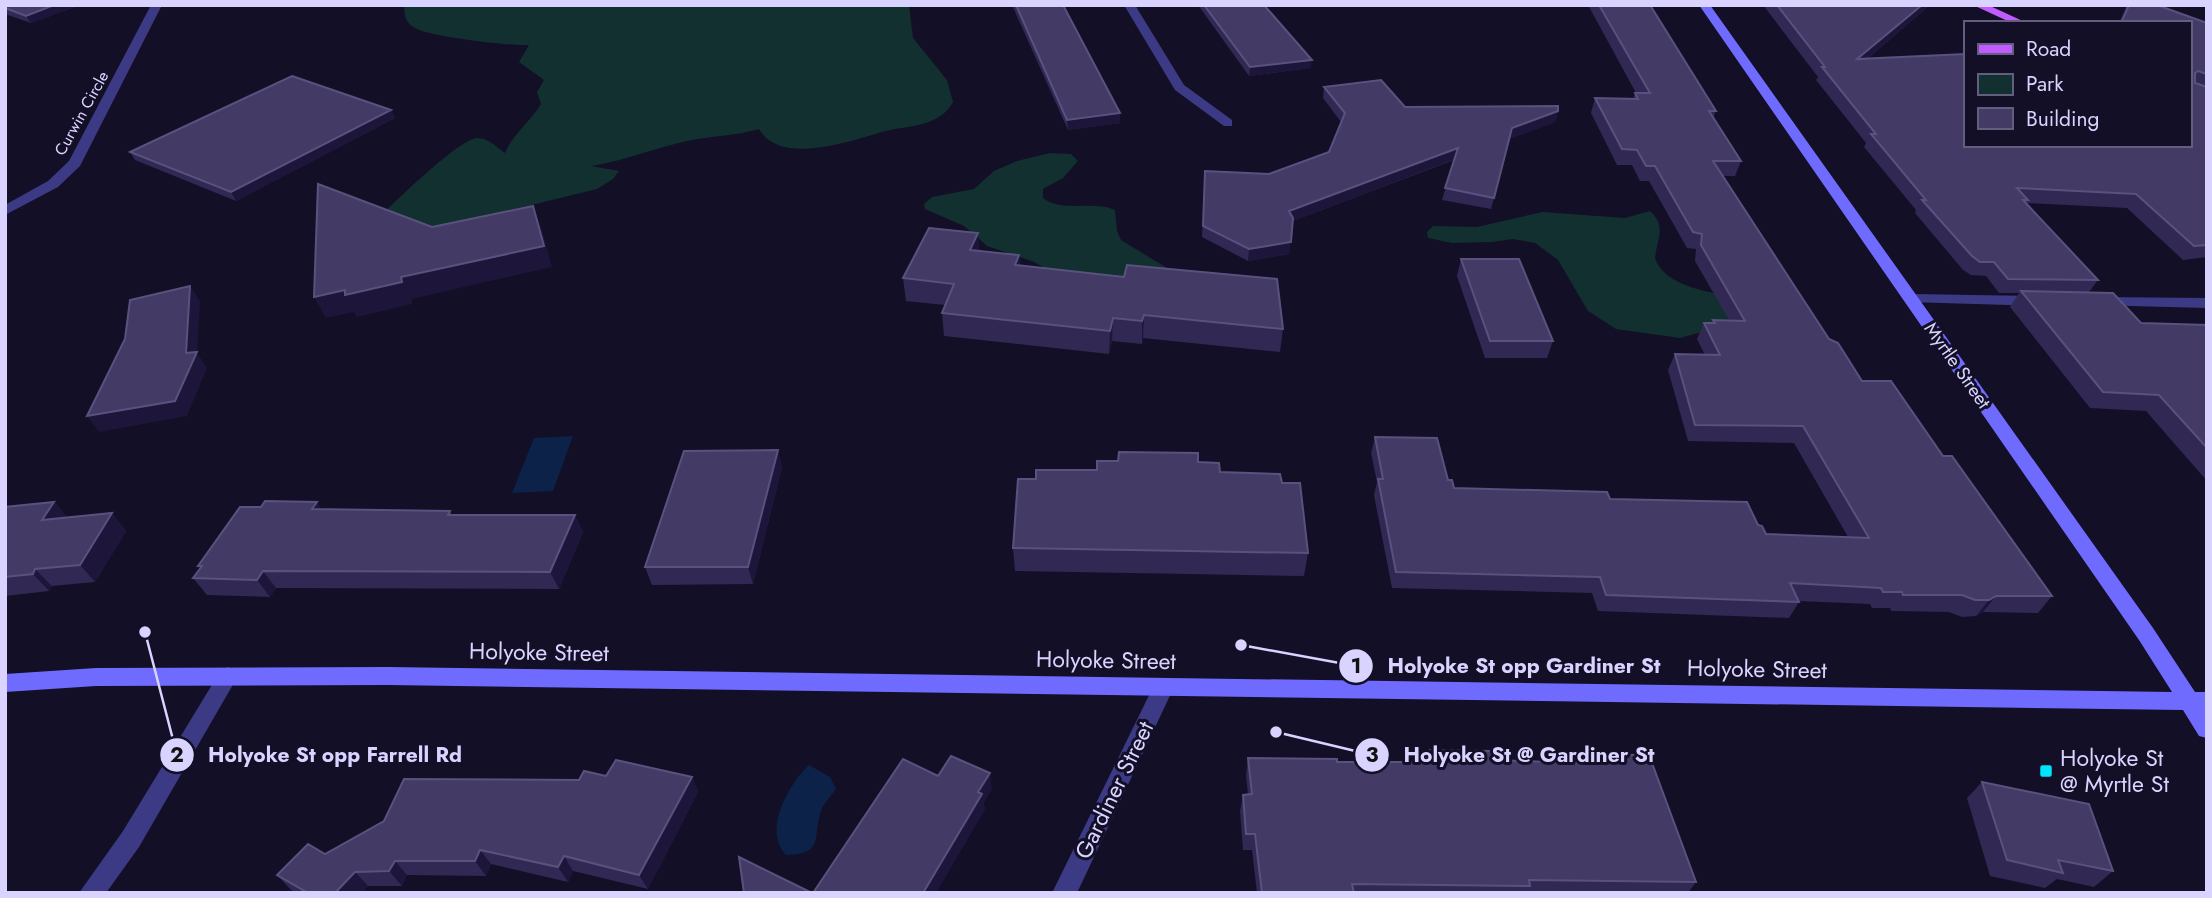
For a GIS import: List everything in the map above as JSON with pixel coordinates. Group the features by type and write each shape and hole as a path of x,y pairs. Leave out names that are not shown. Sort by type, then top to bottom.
{"main road":[{"name":"Myrtle Street","path":"1704,5 2199,701 2207,729"},
{"path":"1978,5 2017,21"},
{"name":"Holyoke Street","path":"5,684 96,677 228,676 2199,701"}],"street":[{"name":"Curwin Circle","path":"5,211 53,184 75,163 157,5"},
{"path":"1129,5 1179,87 1228,123"},
{"path":"1913,299 2060,301"},
{"path":"2086,302 2207,303"},
{"path":"91,893 131,839 228,676"},
{"name":"Gardiner Street","path":"1064,893 1163,687"}],"green space":[{"path":"404,5 909,5 913,38 947,80 953,102 940,116 924,124 818,148 783,147 769,140 759,129 675,144 591,166 619,171 613,179 597,189 416,233 373,223 424,175 468,142 477,138 485,140 505,153 541,104 537,92 544,80 519,62 529,45 471,40 423,31 408,22"},
{"path":"1050,153 1071,154 1078,161 1063,178 1043,189 1043,198 1059,205 1097,206 1115,210 1117,231 1121,240 1167,268 1170,272 1169,280 1059,276 1034,262 987,246 964,226 925,209 924,204 932,197 974,189 994,171 1017,161"},
{"path":"1650,211 1660,228 1655,258 1663,271 1678,282 1718,294 1799,302 1810,307 1816,321 1728,325 1680,338 1616,329 1588,311 1558,260 1535,243 1513,239 1452,243 1428,238 1427,232 1433,226 1477,227 1542,212 1625,218"}],"water":[{"path":"573,436 553,491 512,493 534,438"},
{"path":"809,765 830,777 836,789 822,808 813,847 799,854 786,855 779,845 777,821 787,795"}],"building":[{"path":"5,5 54,5 26,16 5,8"},
{"path":"1016,5 1063,5 1120,113 1067,120"},
{"path":"1204,5 1264,5 1312,60 1250,67"},
{"path":"1599,5 1650,5 1716,111 1709,111 1741,161 1713,161 1829,339 1838,343 1862,381 1891,381 1943,456 1952,456 2052,596 1996,596 1989,600 1975,600 1962,595 1903,595 1902,592 1883,592 1881,588 1790,583 1799,602 1606,595 1600,577 1396,572 1378,479 1383,479 1375,437 1437,438 1448,480 1452,480 1454,488 1607,492 1610,499 1747,502 1758,525 1762,526 1766,534 1869,538 1803,426 1695,425 1675,354 1720,355 1704,323 1715,323 1713,320 1745,321 1701,245 1702,234 1693,232 1655,166 1646,166 1637,150 1622,149 1595,98 1638,99 1635,93 1650,93"},
{"path":"1777,5 1922,5 1857,59 1964,54 1964,147 2191,147 2191,21 2122,21 2129,5 2157,5 2207,23 2207,74 2198,71 2195,73 2195,83 2207,87 2207,245 2194,246 2136,194 2017,188 2028,200 2023,200 2098,280 2008,279 1994,262 1980,262 1972,256 1922,200 1926,200 1871,134 1876,134 1822,67 1825,67"},
{"path":"292,76 391,110 231,192 130,152"},
{"path":"1381,80 1405,107 1558,106 1558,111 1512,128 1494,198 1445,188 1458,148 1289,211 1293,218 1291,242 1249,249 1203,226 1205,171 1269,174 1329,152 1345,113 1324,87"},
{"path":"318,184 432,227 533,206 544,246 401,277 402,282 345,295 345,290 314,297"},
{"path":"929,228 978,233 970,250 1019,255 1015,265 1124,277 1127,265 1277,279 1283,329 1144,315 1142,321 1113,318 1110,331 942,313 954,284 903,278"},
{"path":"1461,259 1519,259 1553,341 1490,341"},
{"path":"190,286 186,353 197,352 175,401 87,416 125,339 130,300"},
{"path":"2021,291 2113,293 2141,323 2207,325 2207,448 2159,395 2103,392"},
{"path":"778,450 748,567 645,567 684,451"},
{"path":"1119,452 1198,453 1198,462 1219,463 1220,472 1280,474 1282,483 1300,483 1308,553 1013,548 1018,479 1036,479 1036,470 1097,470 1097,461 1118,461"},
{"path":"265,501 317,502 312,509 450,511 448,515 575,515 550,572 263,571 257,580 193,578 202,566 198,566 240,507 261,507"},
{"path":"54,502 42,520 112,513 80,565 35,569 33,574 5,577 5,507"},
{"path":"1429,750 1492,751 1495,760 1576,763 1583,754 1639,755 1642,764 1652,763 1696,882 1529,880 1530,886 1352,884 1354,893 1262,893 1255,834 1246,834 1243,795 1252,794 1248,758 1421,762"},
{"path":"951,756 990,773 978,792 982,794 923,893 813,893 903,759 938,776"},
{"path":"616,760 692,777 639,875 564,856 558,867 480,850 475,861 395,861 389,871 355,872 335,893 308,893 277,875 308,844 325,854 384,821 404,779 579,780 584,771 606,776"},
{"path":"1982,782 2089,804 2113,871 2058,860 2063,873 2007,860"},
{"path":"739,857 812,893 744,893"}],"place":[{"name":"Holyoke St opp Farrell Rd","path":"145,632"},
{"name":"Holyoke St opp Gardiner St","path":"1241,645"},
{"name":"Holyoke St @ Gardiner St","path":"1276,732"},
{"name":"Holyoke St @ Myrtle St","path":"2046,771"}]}
